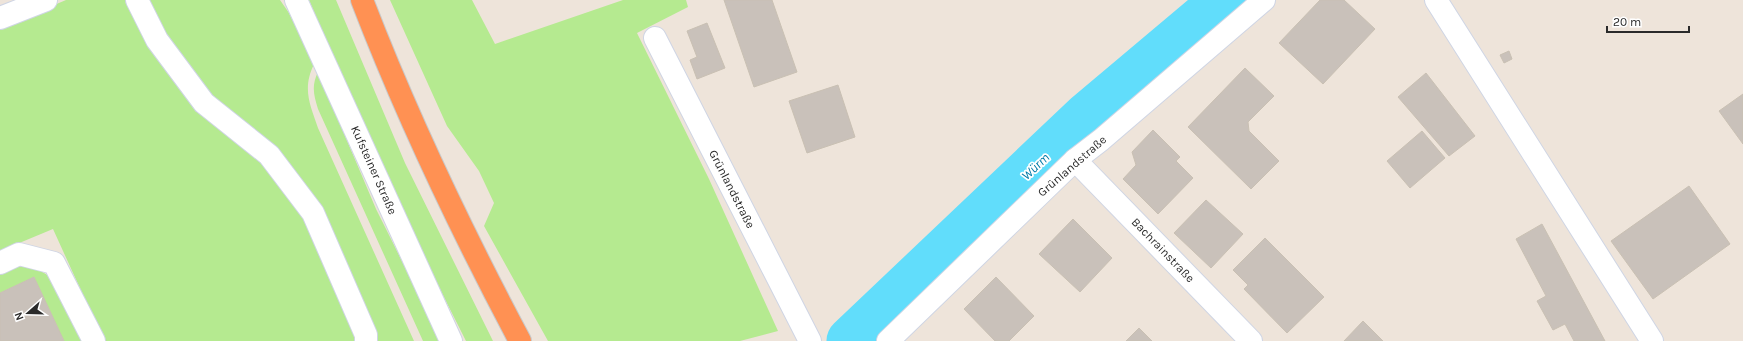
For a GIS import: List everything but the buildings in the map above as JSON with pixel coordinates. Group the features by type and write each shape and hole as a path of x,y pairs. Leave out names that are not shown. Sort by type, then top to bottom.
{"highway":[{"path":"362,0 384,58 446,195 520,341"}],"street":[{"path":"0,18 46,0"},
{"path":"137,0 157,40 204,103 269,155 313,213 366,336 366,341"},
{"name":"Kufsteiner Straße","path":"296,0 451,341"},
{"name":"Grünlandstraße","path":"888,341 1075,160 1101,140 1264,0"},
{"path":"1436,0 1652,341"},
{"name":"Grünlandstraße","path":"655,38 810,341"},
{"name":"Bachrainstraße","path":"1075,160 1251,341"},
{"path":"0,263 19,254 54,263 94,341"}],"green space":[{"path":"66,0 280,0 289,13 314,64 308,81 308,96 318,128 414,341 104,341 53,229 0,251 0,28"},
{"path":"309,0 336,0 405,163 493,341 466,341 381,172"},
{"path":"390,0 472,0 495,44 623,0 686,0 688,7 637,33 709,179 778,331 740,341 548,341 484,226 494,203 479,171 447,126"},
{"path":"318,72 376,209 442,341 423,341 318,109 314,95 314,82"},
{"path":"15,267 30,267 41,271 51,278 67,297 89,341 64,341 34,277 0,293 0,273"}],"waterway":[{"name":"Würm","path":"851,341 1087,117 1226,0"}]}
